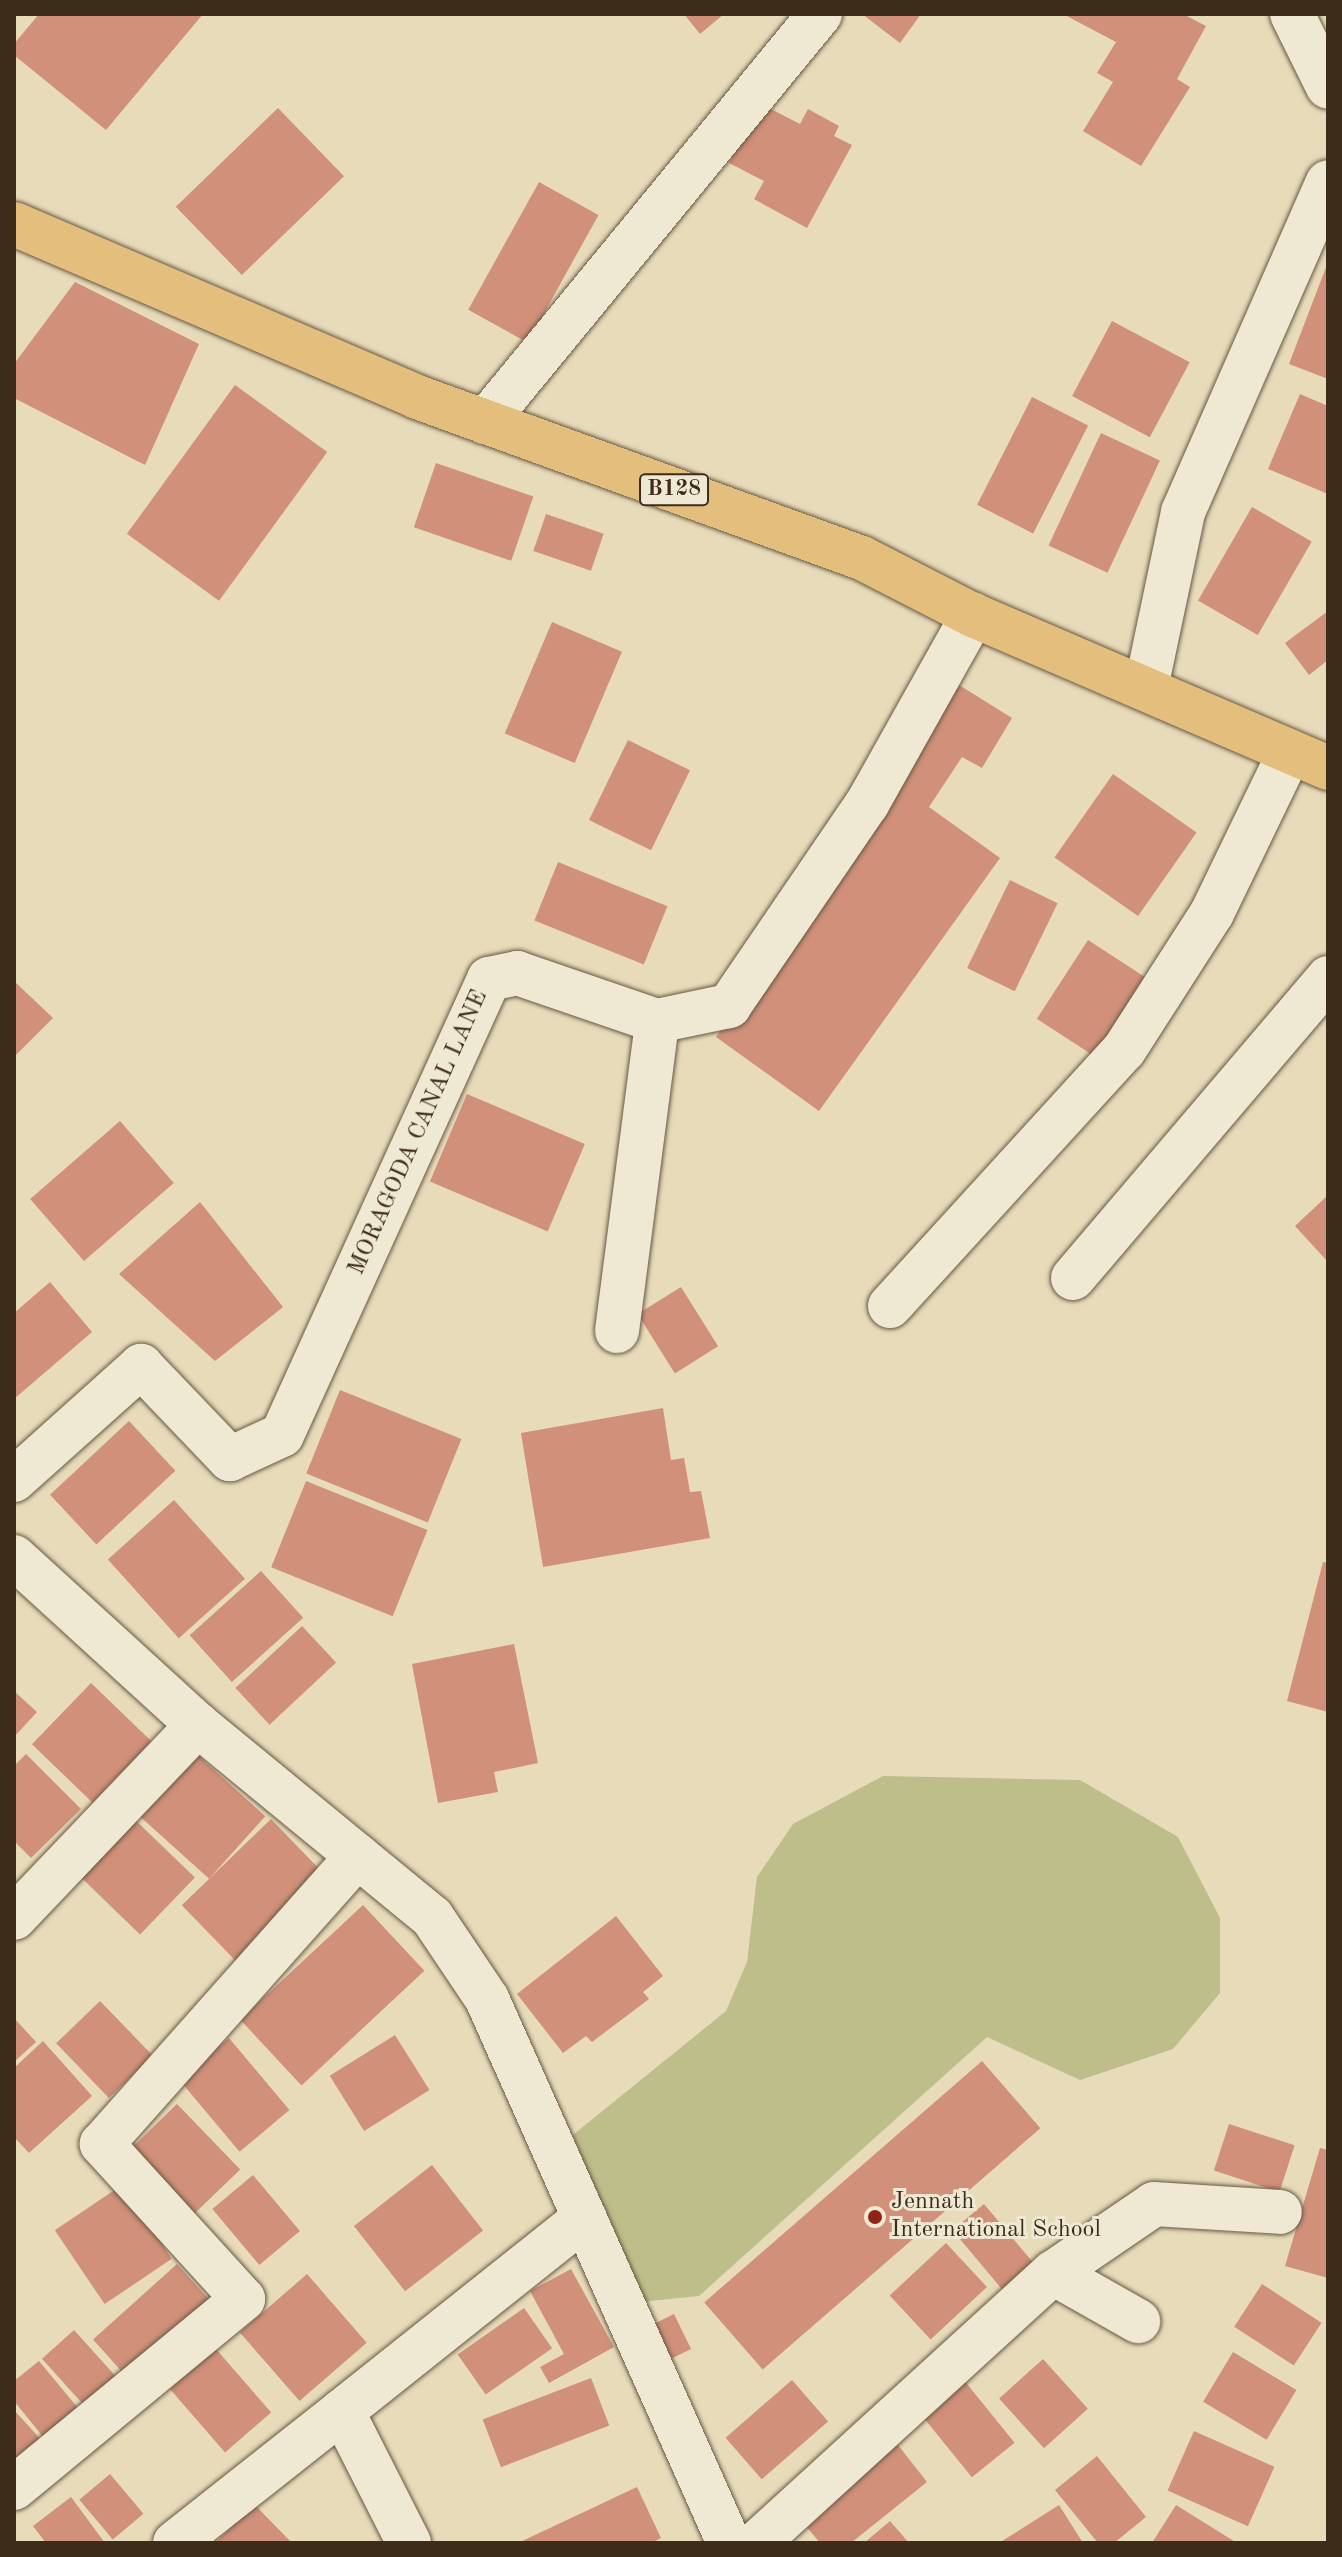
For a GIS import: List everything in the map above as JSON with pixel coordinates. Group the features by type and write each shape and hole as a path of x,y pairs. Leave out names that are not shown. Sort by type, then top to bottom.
{"main road":[{"name":"B128","path":"14,224 485,422 862,558 973,615 1309,760"}],"street":[{"path":"485,422 820,14"},
{"path":"1292,14 1328,87"},
{"path":"1146,688 1183,512 1328,182"},
{"path":"617,1331 657,1021 729,1006 867,804 973,615"},
{"path":"890,1306 1124,1050 1309,760"},
{"name":"MORAGODA CANAL LANE","path":"14,1480 141,1366 230,1459 282,1435 489,979 517,973 657,1021"},
{"path":"1073,1278 1328,978"},
{"path":"14,1557 198,1725 432,1917 487,1999 729,2543"},
{"path":"14,1918 198,1725"},
{"path":"14,2488 243,2299 102,2144 358,1856"},
{"path":"757,2543 1053,2273 1154,2204 1280,2212"},
{"path":"175,2543 585,2218"},
{"path":"1053,2273 1138,2321"},
{"path":"342,2411 409,2543"}],"green space":[{"path":"883,1776 1080,1780 1178,1837 1220,1918 1220,1993 1173,2049 1080,2080 987,2037 699,2296 631,2303 563,2143 726,2011 747,1962 757,1877 793,1824"}],"building":[{"path":"39,14 203,14 106,130 14,55 14,44"},
{"path":"684,14 724,14 700,34"},
{"path":"862,14 921,14 900,43"},
{"path":"1063,14 1183,14 1206,26 1177,79 1190,87 1141,166 1083,131 1113,82 1097,73 1116,42"},
{"path":"761,104 800,124 808,109 839,126 834,136 852,145 807,228 754,199 764,181 729,163"},
{"path":"278,108 344,176 242,275 176,207"},
{"path":"539,182 598,215 528,343 468,310"},
{"path":"1328,262 1328,379 1289,364"},
{"path":"75,282 199,344 145,465 14,398 14,364"},
{"path":"1112,321 1190,362 1150,437 1072,396"},
{"path":"235,385 327,452 219,601 127,534"},
{"path":"1300,394 1328,406 1328,494 1268,469"},
{"path":"1032,397 1088,426 1033,533 977,505"},
{"path":"1101,433 1160,460 1108,573 1049,545"},
{"path":"436,463 533,497 511,561 414,527"},
{"path":"1252,507 1312,542 1258,635 1198,601"},
{"path":"546,514 604,534 591,571 533,551"},
{"path":"1328,611 1328,660 1309,675 1285,643"},
{"path":"552,622 622,652 575,763 505,733"},
{"path":"951,680 1012,718 982,768 962,757 929,807 1000,858 819,1111 716,1037 894,786"},
{"path":"628,740 690,770 651,850 589,820"},
{"path":"1113,774 1197,833 1138,916 1054,858"},
{"path":"558,862 667,906 644,965 534,920"},
{"path":"1010,880 1058,903 1015,991 967,968"},
{"path":"1088,940 1152,981 1101,1060 1037,1019"},
{"path":"14,981 53,1018 14,1057"},
{"path":"467,1094 585,1144 548,1231 430,1181"},
{"path":"120,1121 174,1183 84,1261 30,1199"},
{"path":"1328,1195 1328,1262 1295,1226"},
{"path":"200,1202 283,1307 215,1361 119,1274"},
{"path":"50,1282 92,1332 14,1399 14,1313"},
{"path":"681,1287 718,1346 675,1373 638,1314"},
{"path":"340,1390 461,1439 428,1523 306,1473"},
{"path":"663,1408 671,1460 684,1458 690,1492 701,1491 710,1538 543,1567 521,1433"},
{"path":"129,1421 175,1471 96,1544 50,1495"},
{"path":"306,1481 427,1530 393,1616 271,1567"},
{"path":"174,1500 245,1579 179,1638 108,1560"},
{"path":"1323,1562 1328,1563 1328,1712 1287,1701"},
{"path":"261,1571 303,1618 232,1682 190,1635"},
{"path":"302,1626 336,1663 270,1725 235,1688"},
{"path":"514,1644 538,1763 494,1772 498,1792 438,1803 412,1664"},
{"path":"91,1683 151,1741 92,1802 32,1744"},
{"path":"14,1691 37,1712 14,1737"},
{"path":"194,1752 265,1816 209,1879 138,1814"},
{"path":"26,1754 81,1809 31,1858 14,1841 14,1766"},
{"path":"128,1813 195,1878 140,1934 73,1870"},
{"path":"271,1819 329,1879 239,1965 182,1905"},
{"path":"363,1905 424,1971 302,2085 240,2020"},
{"path":"616,1916 663,1976 643,1992 649,1999 592,2042 586,2036 563,2053 517,1994"},
{"path":"100,2001 153,2056 109,2098 56,2043"},
{"path":"14,2018 36,2042 14,2062"},
{"path":"395,2035 429,2090 364,2131 330,2076"},
{"path":"229,2038 289,2110 240,2152 179,2080"},
{"path":"43,2041 92,2096 29,2153 14,2137 14,2068"},
{"name":"Jennath International School","path":"982,2061 1040,2128 763,2370 704,2302"},
{"path":"177,2104 240,2169 187,2221 124,2155"},
{"path":"1229,2124 1295,2145 1279,2192 1214,2171"},
{"path":"1320,2148 1328,2150 1328,2278 1285,2266"},
{"path":"432,2165 483,2230 405,2291 354,2226"},
{"path":"253,2175 300,2231 259,2265 212,2209"},
{"path":"122,2185 172,2259 105,2304 55,2230"},
{"path":"984,2204 1037,2267 1005,2293 953,2230"},
{"path":"946,2243 987,2287 931,2339 890,2296"},
{"path":"177,2264 215,2306 131,2382 93,2340"},
{"path":"571,2269 614,2347 549,2383 540,2367 564,2354 530,2291"},
{"path":"307,2274 367,2343 300,2401 240,2332"},
{"path":"1262,2284 1322,2323 1294,2365 1234,2327"},
{"path":"524,2308 552,2348 486,2395 458,2354"},
{"path":"674,2314 691,2349 669,2360 652,2325"},
{"path":"74,2330 122,2384 90,2412 42,2359"},
{"path":"216,2349 271,2412 225,2452 170,2389"},
{"path":"1233,2352 1296,2390 1267,2440 1203,2402"},
{"path":"1043,2359 1088,2409 1044,2448 999,2398"},
{"path":"39,2361 92,2425 57,2454 14,2401 14,2381"},
{"path":"591,2378 609,2426 501,2467 483,2420"},
{"path":"963,2379 1015,2443 972,2477 920,2414"},
{"path":"792,2380 828,2422 762,2479 726,2438"},
{"path":"14,2410 54,2454 14,2482"},
{"path":"1194,2431 1274,2467 1248,2526 1168,2490"},
{"path":"898,2445 927,2482 851,2543 820,2543 802,2521"},
{"path":"1097,2456 1146,2517 1114,2543 1098,2543 1055,2490"},
{"path":"110,2474 143,2514 113,2540 79,2500"},
{"path":"637,2487 661,2538 651,2543 518,2543"},
{"path":"71,2497 105,2543 46,2543 33,2526"},
{"path":"255,2505 292,2543 215,2543"},
{"path":"1059,2505 1083,2543 999,2543"},
{"path":"1176,2505 1237,2543 1152,2543"},
{"path":"890,2521 909,2543 864,2543"}],"place":[{"name":"Jennath International School","path":"875,2217"}]}
